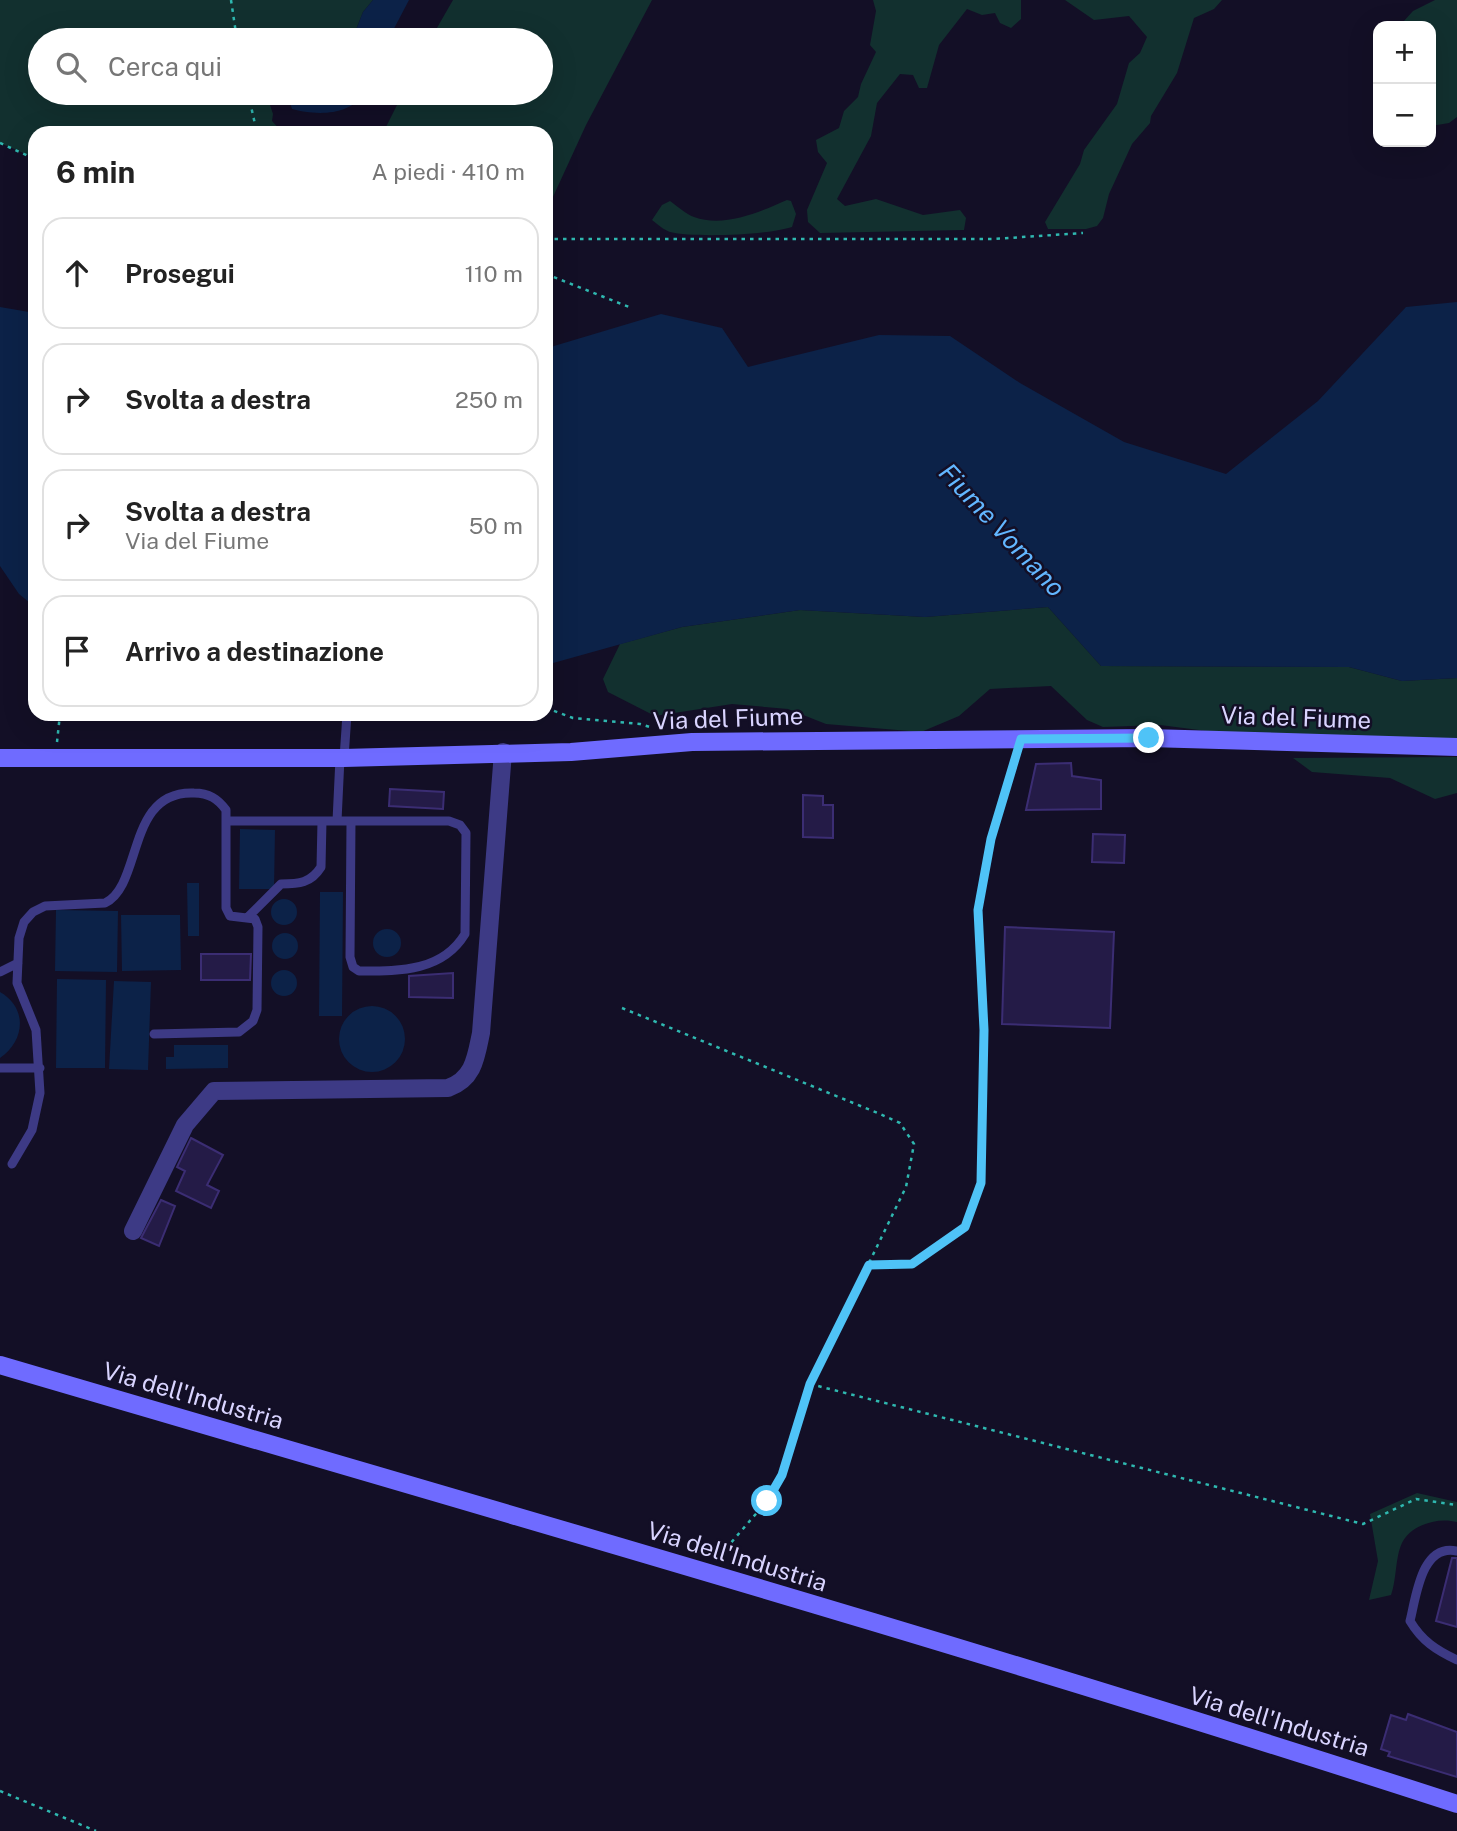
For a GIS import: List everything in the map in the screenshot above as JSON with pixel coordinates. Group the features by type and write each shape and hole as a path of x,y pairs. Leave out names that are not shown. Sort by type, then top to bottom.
{"street":[{"name":"Via del Fiume","path":"0,758 342,758 503,751 570,752 692,742 1149,738 1457,747"},
{"path":"133,1231 185,1125 214,1090 448,1088 459,1084 470,1073 481,1032 503,751"},
{"name":"Via dell'Industria","path":"0,1365 709,1574 1302,1754 1457,1804"}],"lane":[{"path":"337,821 346,721"},
{"path":"12,1164 32,1130 37,1111 40,1068 36,1030 18,983 19,938 24,922 33,912 46,906 105,904 113,900 120,890 139,836 163,801 187,793 210,795 226,810 226,908 230,916 255,919 258,927 257,1010 253,1021 239,1032 154,1034"},
{"path":"226,821 351,821 449,821 460,825 466,833 465,934 449,952 429,965 408,971 359,971 353,967 350,957 351,821"},
{"path":"247,918 281,884 305,883 317,873 321,867 322,821"},
{"path":"0,972 18,963"},
{"path":"0,1068 40,1068"},
{"path":"1457,1551 1452,1549 1426,1564 1410,1621 1427,1643 1457,1660"}],"path":[{"path":"231,0 235,28"},
{"path":"251,105 255,126"},
{"path":"0,143 28,156"},
{"path":"553,239 993,239 1083,233"},
{"path":"553,277 629,307"},
{"path":"553,711 573,718 640,724 653,728"},
{"path":"56,758 59,721"},
{"path":"869,1265 912,1264 965,1227 981,1183 984,1030 978,910 991,839 1021,739"},
{"path":"622,1008 830,1091 900,1123 914,1144 912,1167 906,1187 810,1384 782,1475 767,1501 718,1557 709,1574"},
{"path":"810,1384 1363,1524 1416,1499 1457,1505"},
{"path":"0,1791 96,1831"}],"green space":[{"path":"0,0 373,0 363,12 357,28 28,28 28,105 270,105 272,121 277,126 28,126 28,155 0,143"},
{"path":"453,0 652,0 586,125 553,197 553,126 386,126 397,105 553,105 553,28 437,28"},
{"path":"873,0 1021,0 1021,19 1011,28 1000,23 995,13 982,15 967,9 939,45 927,88 919,88 913,75 900,74 877,103 871,136 837,199 845,206 876,199 923,215 960,210 966,218 964,230 820,233 808,222 807,210 827,163 818,152 816,140 839,128 844,111 858,97 876,52 870,45 876,11"},
{"path":"1065,0 1222,0 1214,9 1194,18 1177,73 1151,116 1150,123 1132,144 1109,194 1103,218 1097,226 1086,229 1048,229 1045,222 1080,164 1084,150 1117,104 1129,63 1140,53 1147,37 1129,16 1094,20"},
{"path":"1435,0 1457,0 1457,117 1449,123 1436,125 1436,21 1404,21 1413,11"},
{"path":"787,200 791,201 796,214 792,227 781,230 749,234 681,234 668,231 652,220 662,205 670,201 694,217 717,221 742,217"},
{"path":"1048,607 1101,666 1349,667 1402,681 1457,678 1457,743 1238,735 1160,725 1103,727 1087,720 1051,686 990,689 959,716 921,732 826,724 788,709 732,704 655,716 608,692 603,679 620,644 682,627 800,610 925,617"},
{"path":"1457,757 1457,793 1435,799 1390,778 1312,772 1293,758"},
{"path":"1417,1493 1457,1502 1457,1522 1442,1520 1427,1523 1407,1535 1399,1553 1391,1595 1369,1600 1378,1561 1370,1514"}],"water":[{"path":"373,0 409,0 394,28 357,28 363,12"},
{"path":"291,105 351,105 341,110 321,113 292,109"},
{"name":"Fiume Vomano","path":"1457,302 1457,678 1402,681 1349,667 1101,666 1048,607 925,617 800,610 682,627 553,663 554,346 661,314 722,328 748,367 879,335 950,336 1020,383 1124,442 1226,474 1318,401 1406,307"},
{"path":"0,307 28,312 28,601 19,594 0,566"},
{"path":"240,829 275,830 274,889 239,889"},
{"path":"187,883 199,883 199,936 188,936"},
{"path":"320,892 343,892 342,1016 319,1016"},
{"path":"284,899 293,903 297,912 293,921 284,925 275,921 271,912 275,903"},
{"path":"56,910 118,911 117,972 55,971"},
{"path":"121,915 180,915 181,970 122,971"},
{"path":"387,929 397,933 401,943 397,953 387,957 377,953 373,943 377,933"},
{"path":"285,933 294,937 298,946 294,955 285,959 276,955 272,946 276,937"},
{"path":"284,970 293,974 297,983 293,992 284,996 275,992 271,983 275,974"},
{"path":"57,979 106,980 105,1068 56,1068"},
{"path":"114,981 151,982 148,1070 109,1069"},
{"path":"0,992 15,1007 20,1025 14,1043 0,1058"},
{"path":"372,1006 385,1009 395,1016 402,1026 405,1039 402,1052 395,1062 385,1069 372,1072 359,1069 349,1062 342,1052 339,1039 342,1026 349,1016 359,1009"},
{"path":"174,1045 228,1045 228,1068 166,1069 166,1057 174,1057"}],"building":[{"path":"1071,763 1072,776 1101,780 1101,809 1026,810 1036,764"},
{"path":"390,789 444,792 443,809 389,806"},
{"path":"803,795 823,796 823,805 833,805 833,838 803,837"},
{"path":"1093,834 1125,835 1124,863 1092,862"},
{"path":"1005,927 1114,932 1110,1028 1002,1024"},
{"path":"201,954 251,954 250,980 201,980"},
{"path":"453,973 453,998 409,997 409,976"},
{"path":"191,1138 223,1155 207,1185 219,1191 211,1208 176,1191 185,1171 177,1167"},
{"path":"161,1200 175,1206 159,1246 141,1238"},
{"path":"1452,1558 1457,1558 1457,1627 1436,1621"},
{"path":"1408,1714 1457,1732 1457,1777 1388,1756 1390,1752 1381,1749 1391,1715 1406,1720"}],"route":[{"path":"767,1501 782,1475 810,1384 869,1265 912,1264 965,1227 981,1183 984,1030 983,967 978,910 991,839 1021,739 1149,738"}]}
